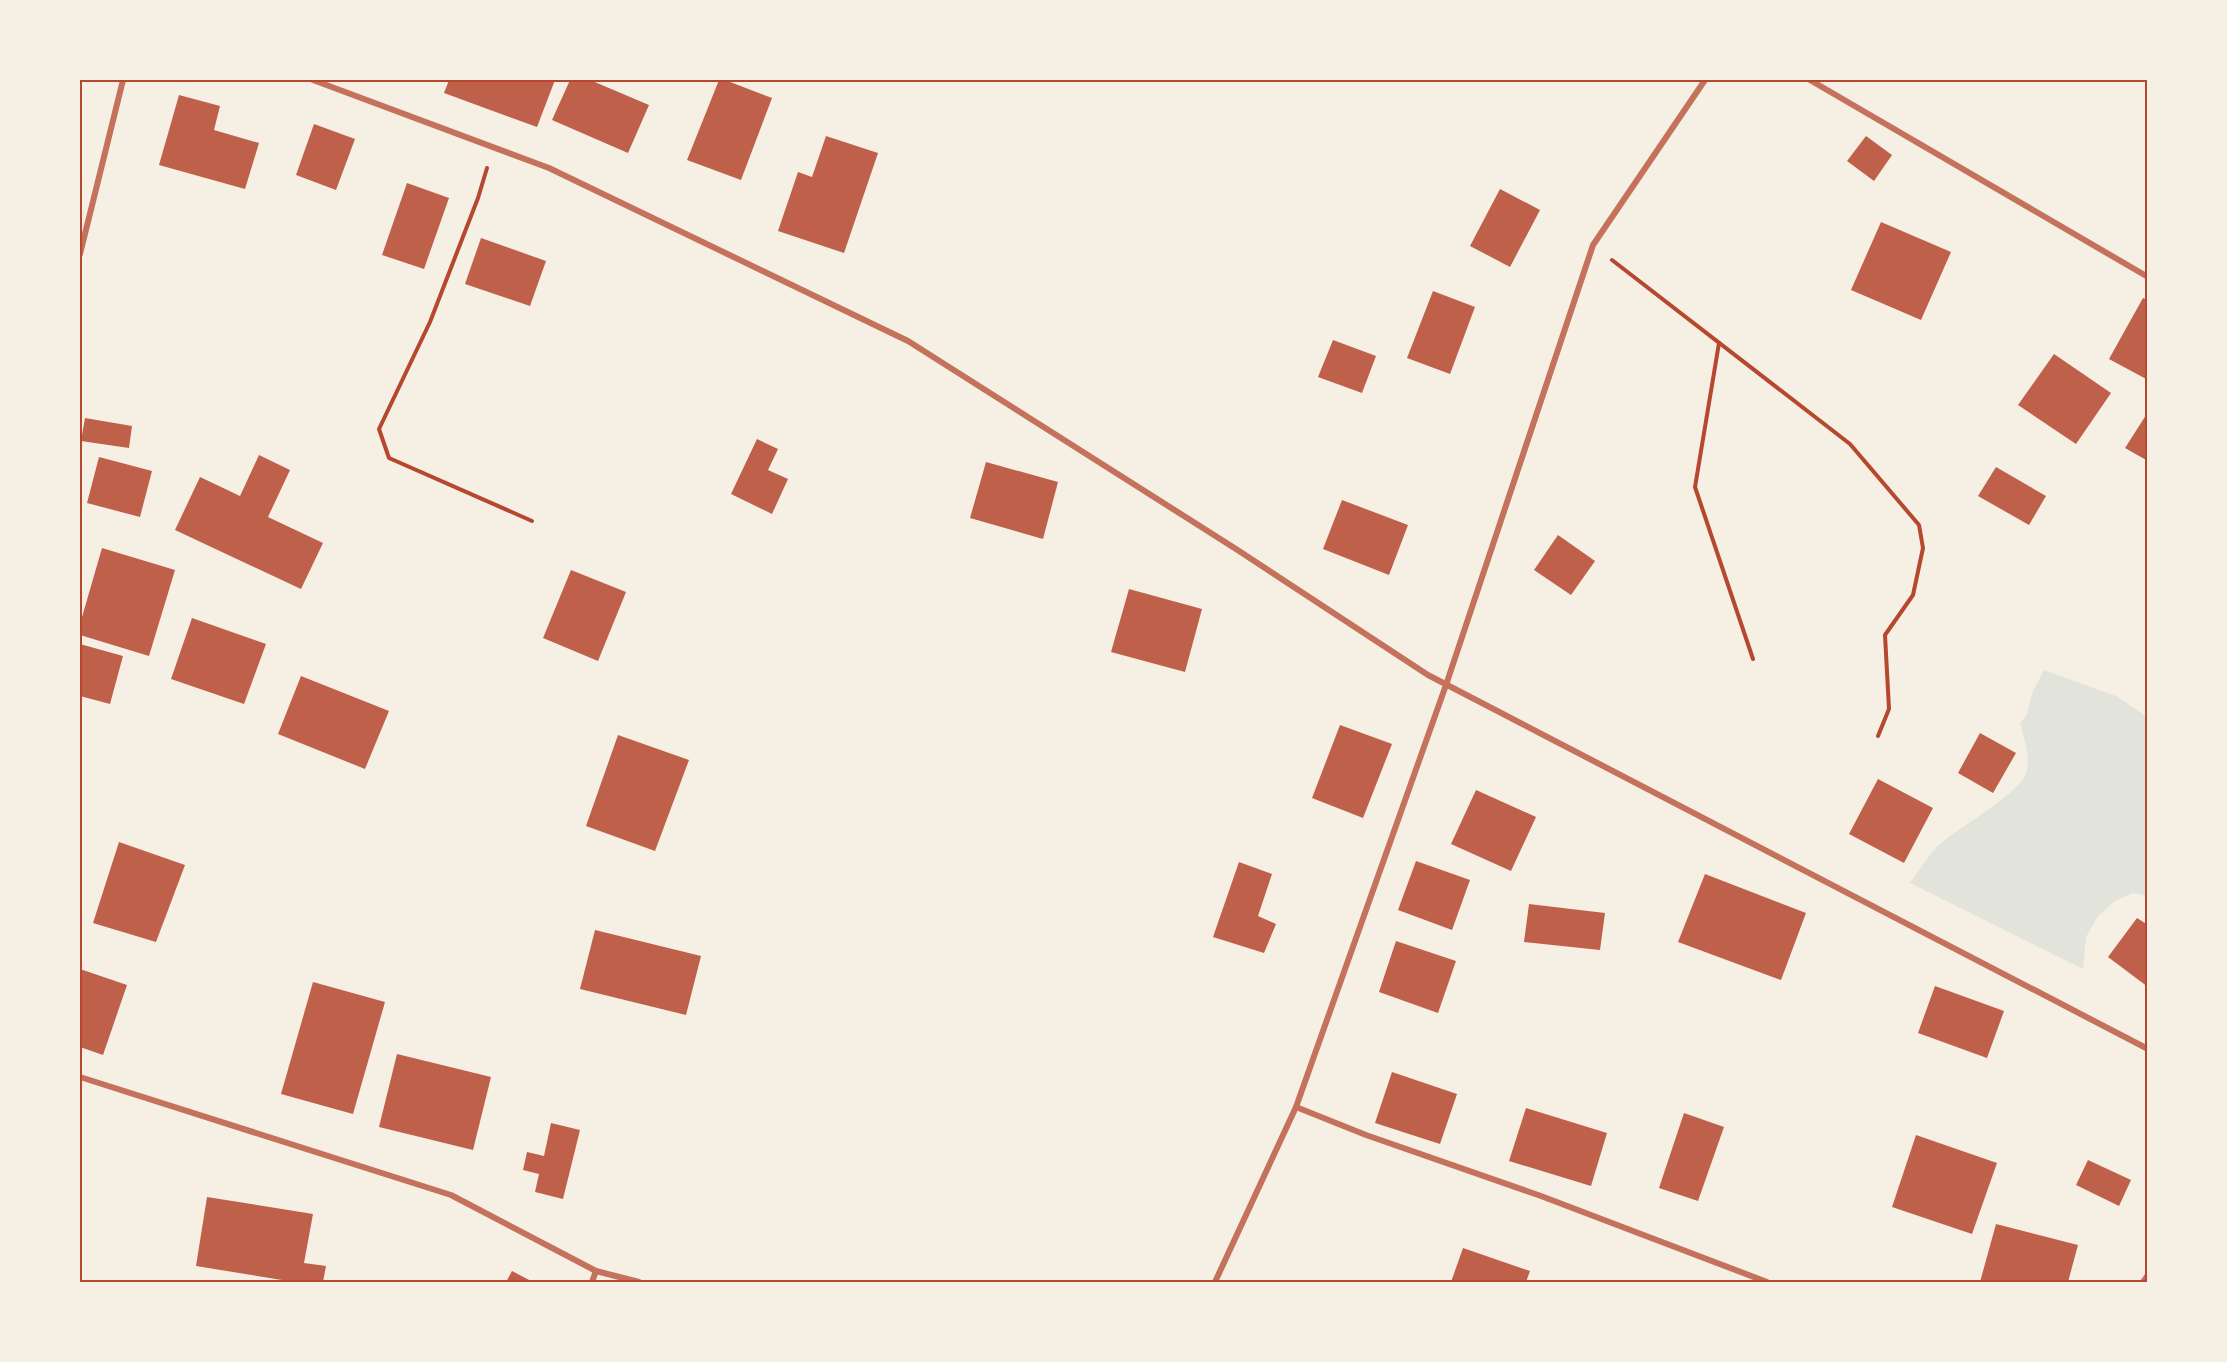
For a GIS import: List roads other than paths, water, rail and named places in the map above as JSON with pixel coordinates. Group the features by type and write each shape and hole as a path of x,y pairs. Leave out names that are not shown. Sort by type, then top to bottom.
{"street":[{"path":"80,254 123,80"},
{"path":"313,80 549,168 908,341 1446,686 2148,1049"},
{"path":"1215,1282 1296,1107 1446,686 1593,245 1705,80"},
{"path":"1810,80 2148,277"},
{"path":"80,1077 451,1195 596,1271 639,1282"},
{"path":"1296,1107 1365,1135 1541,1196 1767,1282"},
{"path":"592,1282 596,1271"},
{"path":"2143,1282 2148,1275"}]}
